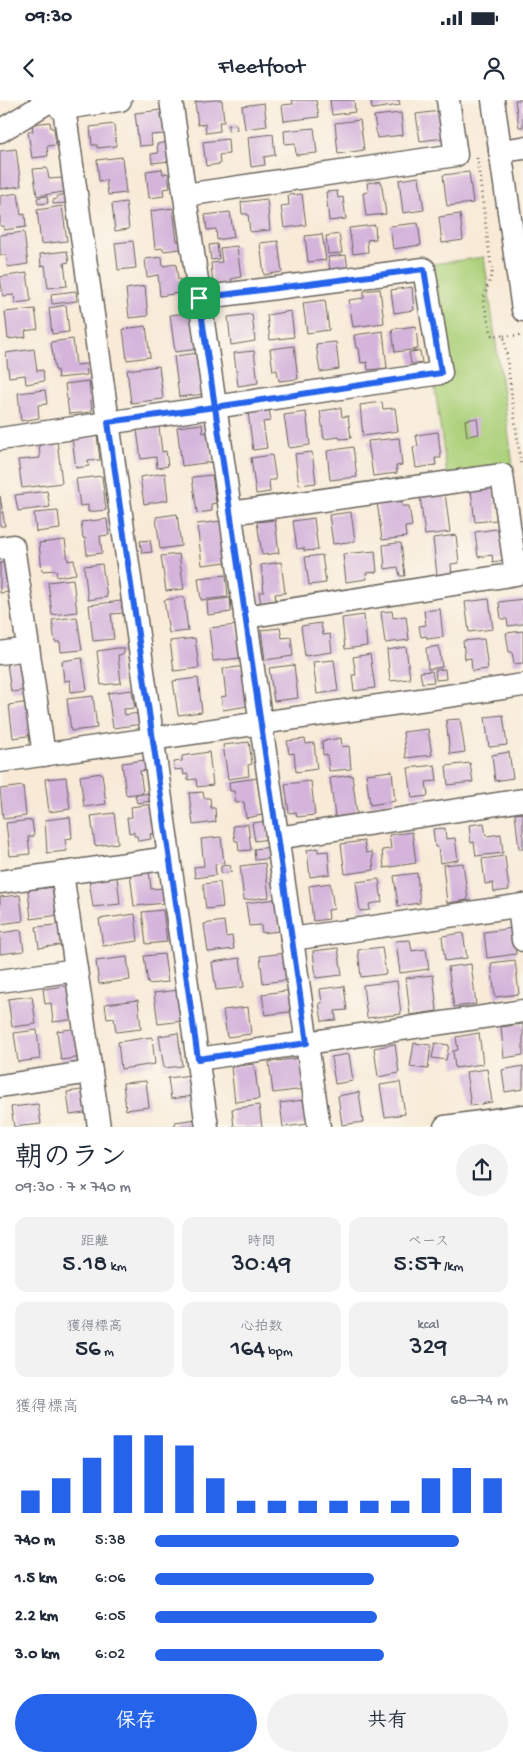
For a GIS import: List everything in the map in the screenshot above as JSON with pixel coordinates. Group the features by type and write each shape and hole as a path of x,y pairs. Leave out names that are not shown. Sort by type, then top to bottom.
{"street":[{"path":"0,131 57,103 120,100"},
{"path":"171,100 319,1127"},
{"path":"184,195 456,155 448,100"},
{"path":"493,100 500,151 519,255 523,310"},
{"path":"57,103 108,422 207,1127"},
{"path":"500,151 523,148"},
{"path":"0,439 441,373 424,269 199,298"},
{"path":"230,513 502,475 515,565 516,574 245,617"},
{"path":"0,548 13,546 44,755"},
{"path":"0,653 28,649"},
{"path":"0,761 523,685"},
{"path":"277,838 523,800"},
{"path":"0,882 169,858"},
{"path":"62,873 99,1127"},
{"path":"292,939 521,905 523,940"},
{"path":"0,981 76,970"},
{"path":"198,1059 523,1011"},
{"path":"0,1086 91,1072"},
{"path":"445,1127 523,1116"}],"path":[{"path":"476,152 492,273 483,300 492,335 523,335"},
{"path":"504,336 522,474"}],"green space":[{"path":"484,257 513,466 447,475 434,382 432,264"}],"building":[{"path":"222,100 224,122 219,122 220,131 206,133 205,124 198,125 195,102"},
{"path":"292,100 316,100 319,117 284,121 282,105 293,104"},
{"path":"330,100 354,100 355,112 332,115"},
{"path":"371,100 399,100 400,105 372,109"},
{"path":"515,100 523,100 523,127 519,127"},
{"path":"264,103 267,126 245,129 242,106"},
{"path":"161,110 164,134 151,135 152,145 139,146 135,113"},
{"path":"440,111 444,138 420,141 416,114"},
{"path":"401,113 403,135 377,138 374,116"},
{"path":"360,120 364,150 338,154 335,123"},
{"path":"50,122 51,128 54,128 56,145 47,146 48,156 32,158 28,131 33,131 32,124"},
{"path":"114,124 116,146 97,148 97,145 92,145 90,127"},
{"path":"236,124 237,130 228,131 228,125"},
{"path":"314,128 317,153 296,155 295,143 285,144 284,131"},
{"path":"273,134 275,155 264,157 265,165 251,167 248,137"},
{"path":"228,139 229,154 219,155 220,164 206,166 203,142"},
{"path":"168,142 170,161 152,163 151,154 158,153 157,144"},
{"path":"16,149 21,186 0,189 0,151"},
{"path":"122,157 126,193 108,195 106,180 99,181 97,160"},
{"path":"47,168 49,179 62,178 64,192 37,196 33,169"},
{"path":"162,169 163,174 168,173 170,188 163,189 164,196 149,198 146,171"},
{"path":"469,172 473,203 447,206 443,175"},
{"path":"419,177 424,210 403,213 399,180"},
{"path":"381,181 386,214 366,216 363,193 368,192 367,183"},
{"path":"337,191 338,198 343,197 346,219 329,221 326,192"},
{"path":"18,193 21,215 25,214 26,227 4,230 4,226 0,226 0,196"},
{"path":"67,194 68,203 53,204 53,200 57,199 57,196"},
{"path":"302,194 306,225 284,228 281,206 289,205 288,195"},
{"path":"47,196 48,203 38,204 37,198"},
{"path":"267,199 270,230 250,232 248,214 242,214 241,202"},
{"path":"126,202 129,229 115,231 112,204"},
{"path":"62,206 67,241 41,244 37,210"},
{"path":"173,208 177,241 180,241 181,249 163,251 163,248 155,249 151,211"},
{"path":"230,212 234,237 217,240 216,229 207,230 205,215"},
{"path":"460,214 463,240 442,243 439,217"},
{"path":"418,223 421,245 393,249 390,226"},
{"path":"375,225 376,239 367,240 368,252 353,254 349,228"},
{"path":"24,232 28,264 8,267 6,255 0,255 0,235"},
{"path":"322,234 326,260 308,262 305,236"},
{"path":"339,234 342,253 328,254 326,236"},
{"path":"133,241 136,268 118,270 115,243"},
{"path":"278,241 282,272 264,275 260,243"},
{"path":"217,244 219,259 211,260 209,245"},
{"path":"237,246 241,277 231,279 232,283 213,285 211,263 222,262 220,248"},
{"path":"67,251 69,262 64,263 67,286 48,288 45,265 41,266 40,254"},
{"path":"346,255 348,269 330,271 328,257"},
{"path":"162,257 163,266 176,264 178,280 184,279 186,292 160,296 158,275 147,277 145,259"},
{"path":"27,273 31,301 15,303 14,295 3,296 0,277"},
{"path":"145,286 148,316 129,318 126,289"},
{"path":"412,287 414,310 394,313 391,290"},
{"path":"380,289 384,323 353,327 349,300 364,298 364,291"},
{"path":"76,291 77,301 52,304 51,294"},
{"path":"325,300 329,330 307,333 303,303"},
{"path":"66,305 69,332 52,334 49,308"},
{"path":"35,309 38,329 25,331 26,337 8,339 5,312"},
{"path":"291,311 294,337 270,340 267,315"},
{"path":"195,312 199,349 175,352 170,315"},
{"path":"252,314 255,341 231,345 228,317"},
{"path":"146,326 150,357 127,360 123,329"},
{"path":"416,326 418,349 395,352 392,329"},
{"path":"383,331 387,368 368,370 367,362 361,363 359,348 356,348 354,335"},
{"path":"73,339 76,365 86,364 87,375 58,378 51,342"},
{"path":"336,342 339,369 320,372 316,344"},
{"path":"294,346 298,379 279,381 277,370 273,371 270,349"},
{"path":"34,349 37,371 43,370 44,381 26,384 25,375 9,377 6,353"},
{"path":"254,351 258,383 238,386 234,353"},
{"path":"420,351 422,363 411,364 409,352"},
{"path":"199,353 205,394 179,397 174,356"},
{"path":"159,366 163,399 131,403 127,370"},
{"path":"89,381 92,412 69,414 65,384"},
{"path":"45,390 47,404 38,405 39,418 21,421 18,393"},
{"path":"382,402 383,409 395,408 398,431 363,436 360,405"},
{"path":"341,408 342,417 348,416 351,438 324,439 320,411"},
{"path":"269,409 271,421 263,422 267,448 253,450 248,412"},
{"path":"306,412 310,445 289,448 284,415"},
{"path":"477,418 479,434 467,436 465,420"},
{"path":"202,424 203,433 208,432 212,462 182,466 177,427"},
{"path":"159,427 162,452 166,451 168,466 157,468 156,457 141,459 137,430"},
{"path":"438,432 441,458 435,458 436,465 416,468 413,447 418,446 416,435"},
{"path":"97,435 100,460 88,461 89,466 76,468 72,438"},
{"path":"399,438 402,465 396,466 397,473 373,476 368,441"},
{"path":"57,440 62,483 22,488 18,460 40,458 39,442"},
{"path":"353,447 357,477 330,480 327,451"},
{"path":"312,452 316,483 299,485 295,454"},
{"path":"272,455 276,480 269,480 270,492 256,494 251,458"},
{"path":"165,473 168,500 144,504 140,477"},
{"path":"212,475 216,503 211,504 212,511 197,513 192,477"},
{"path":"102,476 106,510 88,512 88,505 80,506 76,479"},
{"path":"493,487 497,520 475,522 471,490"},
{"path":"47,491 50,507 18,511 15,495"},
{"path":"445,493 450,532 425,535 420,496"},
{"path":"0,496 5,526 0,526"},
{"path":"401,498 402,506 409,506 412,526 405,527 406,537 382,540 377,501"},
{"path":"58,511 60,529 36,532 34,513"},
{"path":"351,512 355,541 333,544 329,515"},
{"path":"177,514 181,546 160,549 156,517"},
{"path":"314,518 318,550 304,551 304,548 297,549 293,521"},
{"path":"107,519 109,535 100,536 102,553 87,555 81,522"},
{"path":"275,520 279,553 262,555 257,522"},
{"path":"221,521 226,562 202,565 197,524"},
{"path":"503,528 510,559 493,562 492,555 478,557 475,532"},
{"path":"456,535 459,563 451,564 452,574 437,576 433,538"},
{"path":"65,540 68,561 74,560 76,574 57,577 56,570 42,571 39,543"},
{"path":"150,540 152,552 142,553 140,541"},
{"path":"401,543 405,576 400,576 398,567 385,569 383,545"},
{"path":"375,551 377,572 366,573 367,579 346,582 343,554"},
{"path":"179,554 184,589 166,591 161,556"},
{"path":"322,555 326,583 309,585 305,557"},
{"path":"12,562 15,591 0,593 0,563"},
{"path":"281,562 285,593 275,594 276,601 261,604 259,592 264,592 261,565"},
{"path":"102,564 107,597 88,600 84,566"},
{"path":"226,575 228,597 201,600 198,578"},
{"path":"73,579 77,612 52,615 48,582"},
{"path":"184,597 188,631 169,633 164,600"},
{"path":"230,598 231,612 208,615 207,601"},
{"path":"489,599 493,629 469,632 465,602"},
{"path":"523,599 523,624 508,626 507,619 501,619 499,602"},
{"path":"121,601 123,613 111,614 114,639 93,641 89,605"},
{"path":"440,609 443,637 427,639 427,636 421,637 419,626 426,625 424,611"},
{"path":"392,611 393,618 406,616 409,640 385,643 381,612"},
{"path":"364,615 367,646 345,649 342,618"},
{"path":"77,617 82,650 61,652 60,642 55,642 52,620"},
{"path":"321,623 323,635 330,634 332,652 305,656 301,626"},
{"path":"237,625 241,658 213,661 209,628"},
{"path":"280,628 282,638 291,637 293,656 265,660 261,630"},
{"path":"523,631 523,663 514,664 512,652 509,652 506,633"},
{"path":"195,638 199,668 174,671 170,641"},
{"path":"484,639 488,669 472,671 471,658 465,659 463,641"},
{"path":"439,646 442,667 428,669 426,648"},
{"path":"406,647 410,679 390,681 387,650"},
{"path":"124,648 124,654 118,655 121,683 101,685 97,651"},
{"path":"370,654 375,688 354,691 352,675 356,675 353,657"},
{"path":"82,658 87,690 71,692 70,680 64,681 62,661"},
{"path":"25,660 29,690 11,692 7,663"},
{"path":"334,660 338,691 317,694 313,662"},
{"path":"294,665 298,698 274,701 269,668"},
{"path":"246,666 248,706 223,710 221,697 226,696 223,669"},
{"path":"445,669 446,679 436,680 435,670"},
{"path":"432,671 434,682 422,683 420,672"},
{"path":"198,678 202,712 178,715 173,681"},
{"path":"132,690 135,708 124,709 125,715 140,713 142,724 113,728 108,693"},
{"path":"93,696 97,728 71,731 67,699"},
{"path":"30,702 34,735 13,738 9,705"},
{"path":"503,715 507,745 489,747 485,717"},
{"path":"460,719 465,752 450,754 446,720"},
{"path":"428,729 432,755 406,758 403,732"},
{"path":"341,738 342,747 349,746 351,769 329,771 327,754 323,755 322,741"},
{"path":"305,739 306,744 314,743 317,769 296,772 294,753 289,754 287,741"},
{"path":"249,742 252,764 248,765 249,776 228,779 223,745"},
{"path":"209,752 213,785 197,787 196,779 188,780 188,774 184,775 183,769 175,770 174,762 182,761 182,756"},
{"path":"509,752 513,778 495,781 492,755"},
{"path":"145,760 147,770 140,771 143,793 126,795 122,763"},
{"path":"470,763 473,782 448,785 446,766"},
{"path":"435,765 437,781 426,782 428,796 412,798 408,768"},
{"path":"392,771 395,801 370,805 366,774"},
{"path":"102,773 106,804 84,807 80,776"},
{"path":"352,775 357,814 335,817 330,778"},
{"path":"66,777 70,809 49,812 45,779"},
{"path":"258,778 262,815 246,818 244,802 236,803 234,791 230,791 229,782"},
{"path":"311,781 315,815 297,817 296,812 289,813 285,784"},
{"path":"23,786 26,816 3,819 0,789"},
{"path":"203,792 204,798 210,798 211,808 215,808 216,822 193,825 189,793"},
{"path":"151,793 152,801 137,803 135,795"},
{"path":"153,804 156,833 150,834 151,839 138,841 137,836 134,836 134,832 129,833 127,818 132,817 131,807"},
{"path":"114,813 118,843 95,846 91,816"},
{"path":"523,813 523,849 519,849 515,814"},
{"path":"70,817 72,838 65,839 67,851 47,853 45,820"},
{"path":"32,820 34,836 28,837 30,854 10,856 6,823"},
{"path":"267,821 269,839 255,841 252,823"},
{"path":"484,823 486,836 501,834 503,853 476,856 474,842 471,843 469,825"},
{"path":"248,824 251,850 239,851 238,841 235,841 233,826"},
{"path":"445,828 446,839 455,838 458,860 440,863 438,847 435,847 433,829"},
{"path":"412,832 416,863 384,868 382,850 391,849 389,835"},
{"path":"221,837 224,863 215,864 216,875 195,878 194,867 204,866 201,839"},
{"path":"364,841 366,853 372,852 374,870 345,874 341,844"},
{"path":"272,847 274,858 255,860 254,849"},
{"path":"318,848 318,852 328,851 330,874 310,877 307,850"},
{"path":"505,856 509,890 494,892 493,883 485,884 482,859"},
{"path":"265,863 269,897 244,900 240,866"},
{"path":"463,863 468,900 447,903 443,865"},
{"path":"230,865 231,872 221,873 221,866"},
{"path":"149,870 151,889 163,888 165,903 134,906 130,873"},
{"path":"417,873 420,903 398,906 394,876"},
{"path":"117,877 120,904 93,907 89,880"},
{"path":"379,879 382,902 369,904 370,910 360,911 356,882"},
{"path":"220,882 223,907 206,909 203,884"},
{"path":"330,883 334,909 328,910 329,919 313,921 309,886"},
{"path":"55,887 59,915 31,919 28,890"},
{"path":"20,895 23,921 0,924 0,897"},
{"path":"276,899 280,931 262,933 261,925 249,926 246,903"},
{"path":"163,910 167,942 146,944 142,912"},
{"path":"135,914 138,941 103,946 99,919"},
{"path":"224,921 226,937 232,936 234,949 208,952 204,924"},
{"path":"64,924 67,944 39,948 36,927"},
{"path":"513,928 516,954 487,958 484,932"},
{"path":"21,930 24,951 0,954 0,933"},
{"path":"463,933 467,958 445,961 442,936"},
{"path":"410,940 412,951 426,949 429,969 400,973 396,941"},
{"path":"382,947 386,974 361,977 358,950"},
{"path":"338,948 342,975 316,978 313,951"},
{"path":"285,953 288,980 263,983 260,956"},
{"path":"164,954 168,982 148,984 144,956"},
{"path":"127,957 130,980 99,984 96,961"},
{"path":"240,958 244,987 216,990 212,962"},
{"path":"515,960 519,994 495,997 491,963"},
{"path":"471,964 476,1004 454,1007 448,967"},
{"path":"433,975 437,1011 410,1015 406,978"},
{"path":"397,981 401,1014 367,1018 363,985"},
{"path":"73,985 77,1019 53,1022 51,1003 45,1004 43,989"},
{"path":"344,986 347,1010 335,1011 336,1020 322,1021 319,1003 322,1003 320,989"},
{"path":"179,990 183,1021 158,1024 154,993"},
{"path":"293,990 296,1011 265,1015 262,994"},
{"path":"32,996 36,1024 12,1027 8,999"},
{"path":"138,1000 141,1029 116,1032 114,1018 107,1019 105,1004"},
{"path":"248,1007 251,1034 227,1037 223,1010"},
{"path":"523,1024 523,1055 504,1058 501,1027"},
{"path":"79,1028 82,1057 61,1060 57,1031"},
{"path":"37,1030 40,1059 18,1062 14,1033"},
{"path":"178,1033 182,1066 164,1068 159,1036"},
{"path":"479,1033 483,1064 455,1068 453,1051 458,1050 456,1037"},
{"path":"152,1037 155,1064 121,1069 118,1042"},
{"path":"414,1043 431,1045 428,1069 410,1067"},
{"path":"435,1043 449,1045 446,1060 432,1058"},
{"path":"395,1044 399,1073 378,1077 374,1048"},
{"path":"349,1054 353,1081 335,1084 331,1057"},
{"path":"300,1058 304,1089 273,1093 269,1062"},
{"path":"254,1064 259,1099 235,1102 231,1067"},
{"path":"523,1066 523,1089 505,1092 502,1070"},
{"path":"487,1069 492,1102 471,1106 466,1072"},
{"path":"191,1075 194,1096 171,1099 168,1078"},
{"path":"146,1081 149,1107 126,1110 123,1083"},
{"path":"400,1082 405,1114 385,1117 380,1085"},
{"path":"89,1089 91,1112 70,1115 67,1092"},
{"path":"359,1092 363,1122 342,1125 338,1096"},
{"path":"304,1100 308,1124 283,1127 280,1103"},
{"path":"38,1104 41,1124 14,1127 11,1107"},
{"path":"259,1105 262,1127 234,1127 232,1109"},
{"path":"197,1119 198,1127 175,1127 175,1122"}],"route":[{"path":"199,298 215,407 108,422 198,1059 307,1043 215,407 441,373 424,269 199,298"}]}
